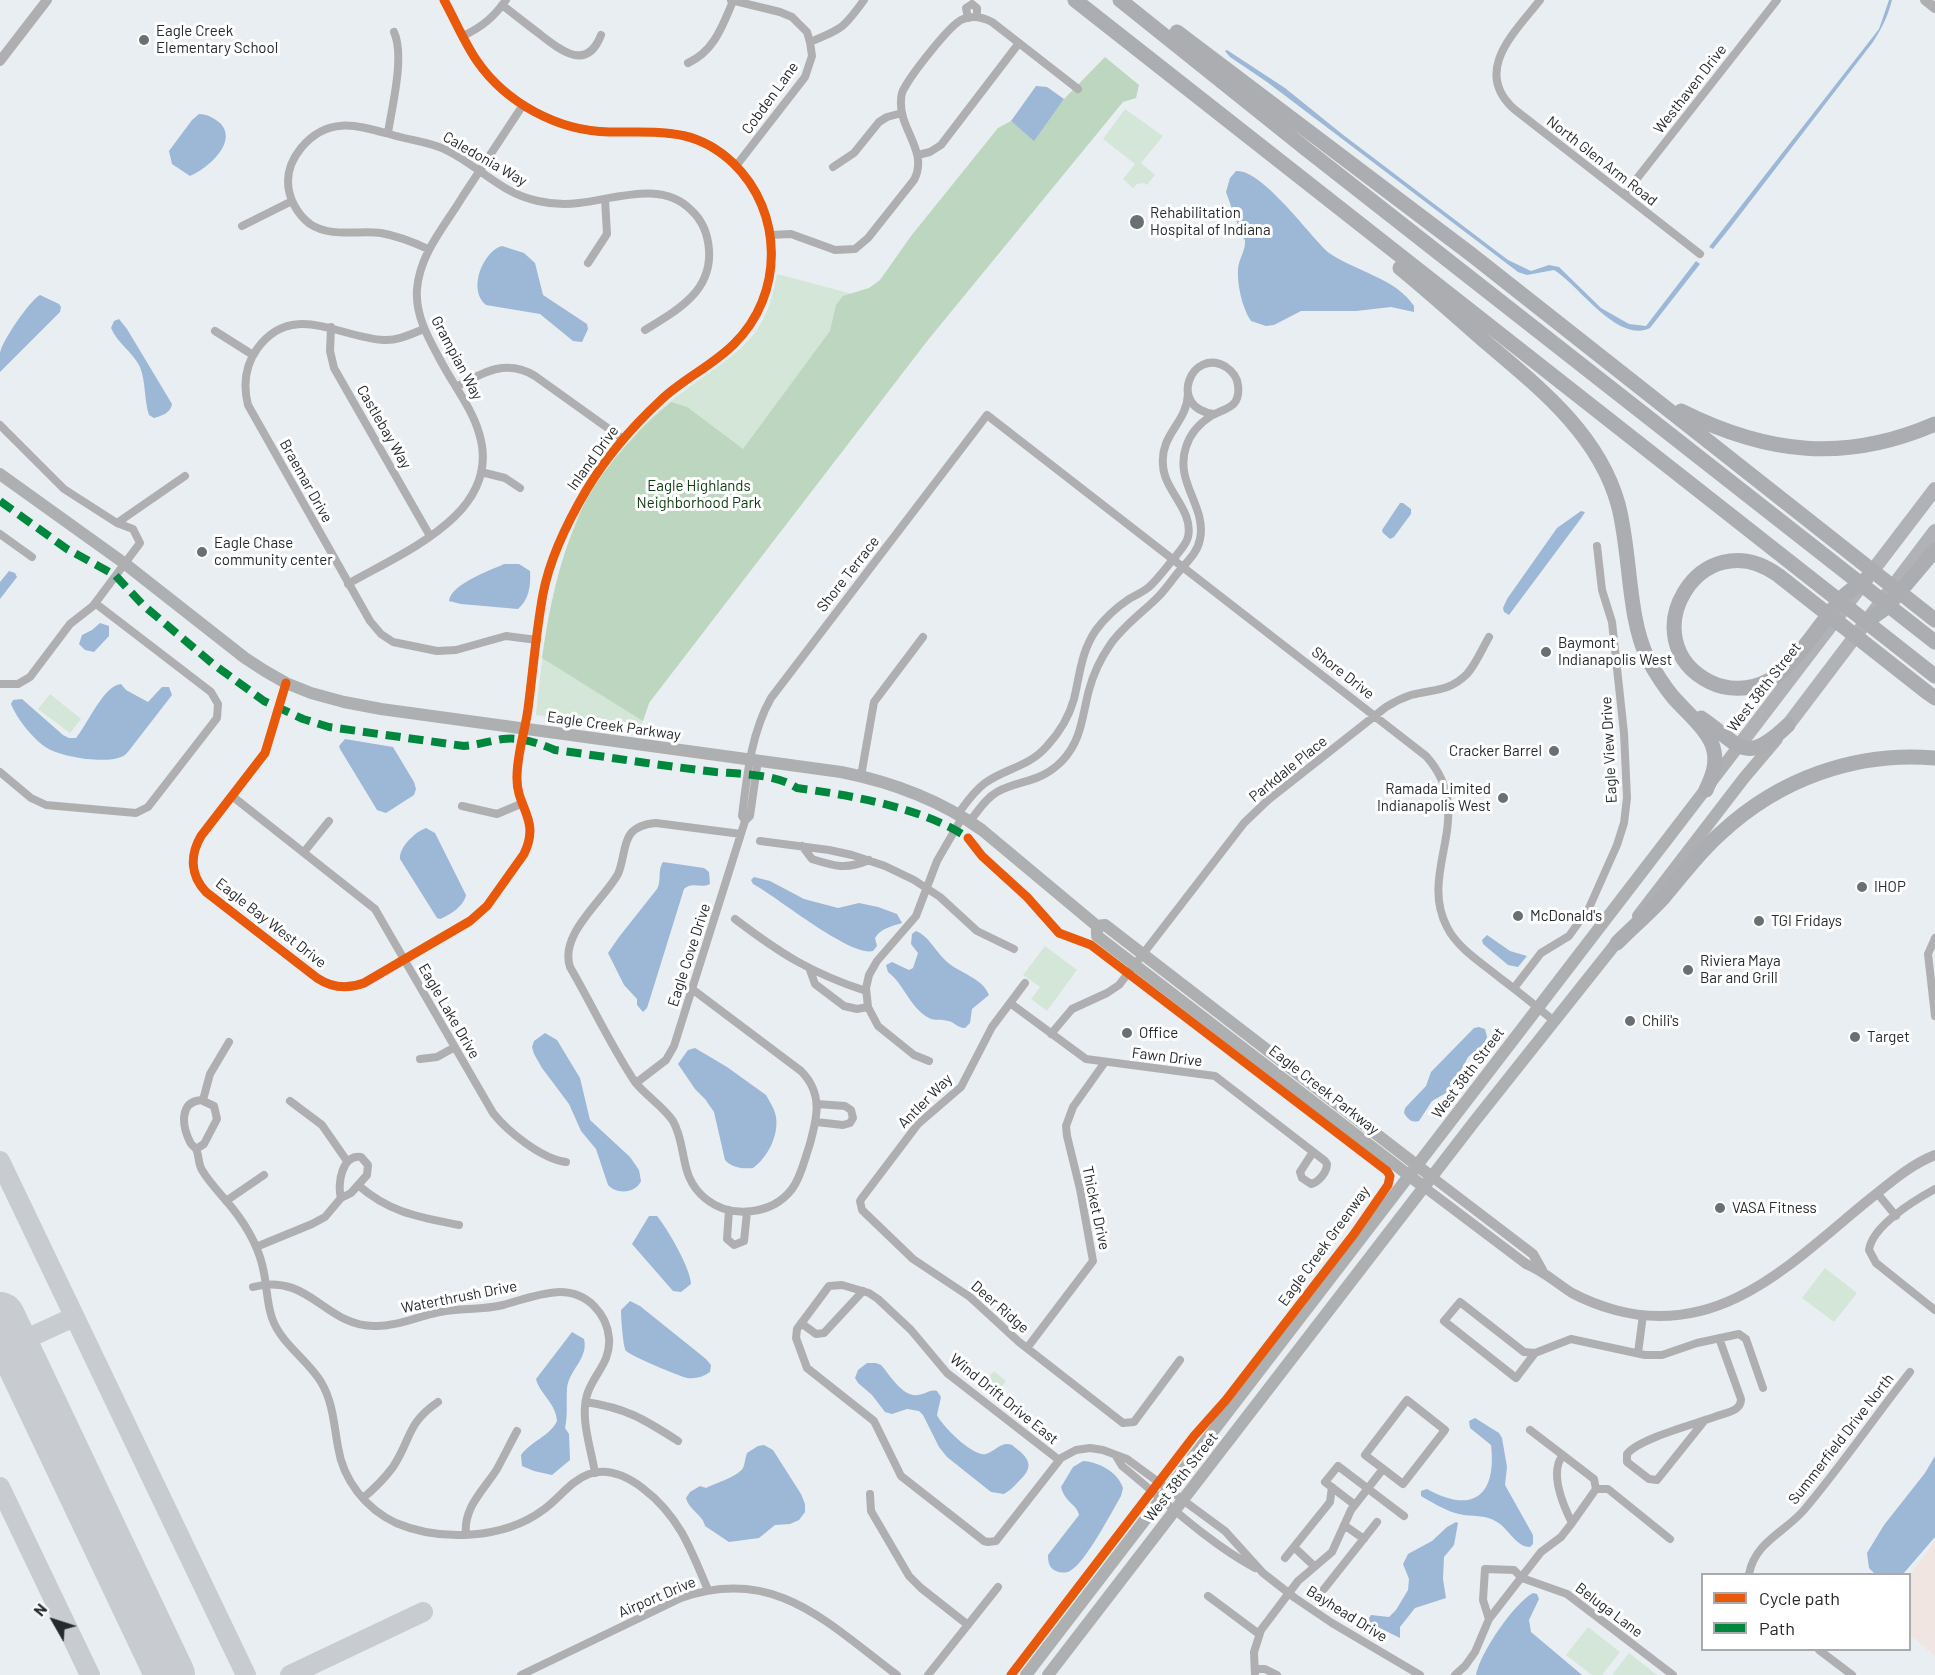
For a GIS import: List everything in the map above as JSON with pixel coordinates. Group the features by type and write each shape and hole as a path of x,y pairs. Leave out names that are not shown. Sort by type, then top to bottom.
{"highway":[{"path":"1075,0 1935,676"},
{"path":"1120,0 1306,149 1935,642"},
{"path":"1133,0 1472,255 1935,620"},
{"path":"1306,183 1342,222 1546,394 1584,437 1606,473 1619,506 1637,620 1645,650 1662,681 1707,734 1714,750 1714,768 1706,790"},
{"path":"1628,377 1702,421 1727,432 1777,445 1828,449 1856,446 1898,438 1935,424"},
{"path":"1870,620 1887,607 1902,581 1935,550"},
{"path":"1866,579 1845,596 1827,625 1778,674 1760,684 1741,688 1716,684 1694,671 1680,651 1674,626 1681,596 1697,576 1719,564 1737,561 1750,562 1778,575 1935,698"},
{"path":"1683,707 1704,720 1738,747 1748,749 1758,748 1788,725"},
{"path":"1617,943 1662,898 1719,834 1772,793 1823,771 1859,761 1895,757 1935,758"}],"main road":[{"name":"Eagle Creek Parkway","path":"0,474 124,563 245,658 286,683 322,696 365,707 861,776 916,793 963,817 1097,926 1106,925 1419,1165 1428,1182"},
{"path":"1866,579 1935,489"},
{"path":"1902,581 1935,531"},
{"name":"West 38th Street","path":"1048,1675 1428,1182 1870,620"},
{"name":"West 38th Street","path":"1026,1675 1706,790 1827,625"},
{"name":"Eagle Creek Parkway","path":"1097,926 1097,936 1410,1176 1428,1182"}],"street":[{"path":"0,61 47,0"},
{"name":"Inland Drive","path":"444,0 470,50 488,75 523,105 553,121 586,130 662,132 682,135 714,149 736,166 751,184 759,200 770,235 772,255 766,294 756,316 742,336 721,355 659,401 623,439 588,488 561,539 544,591 517,775 517,785 523,803"},
{"path":"688,63 704,54 713,43 732,1 789,15 803,27 810,42 845,26 864,0"},
{"name":"North Glen Arm Road","path":"1540,0 1501,51 1496,71 1502,94 1512,107 1700,254"},
{"name":"Westhaven Drive","path":"1624,195 1777,0"},
{"path":"1924,0 1935,8"},
{"path":"463,36 483,26 504,3 559,49 572,55 588,53 598,44 601,34"},
{"path":"770,235 794,234 838,250 861,246 914,180 918,170 918,155 902,113 901,101 905,86 948,30 958,22 972,18 988,20 1078,89"},
{"path":"388,134 399,55 398,41 394,32"},
{"name":"Cobden Lane","path":"736,166 807,74 812,56 810,42"},
{"path":"918,155 930,152 943,143 1019,43"},
{"name":"Grampian Way","path":"348,584 430,536 451,521 467,504 474,492 481,472 483,451 479,431 471,412 424,329 419,313 417,289 428,249 523,105"},
{"path":"833,167 854,153 879,122 902,113"},
{"name":"Caledonia Way","path":"292,201 288,182 291,165 297,153 316,133 332,126 349,125 440,147 453,153 507,190 539,202 577,204 650,193 667,195 691,209 706,233 709,250 708,266 699,289 684,306 645,330"},
{"path":"588,262 607,234 605,199"},
{"path":"242,226 292,201 303,218 317,228 333,232 386,234 428,249"},
{"name":"Braemar Drive","path":"424,329 401,338 385,340 311,323 287,326 269,336 253,354 245,378 245,392 249,405 348,584 374,627 387,639 399,644 446,651 506,636 537,640"},
{"name":"Castlebay Way","path":"331,327 330,351 334,368 430,536"},
{"path":"215,331 253,354"},
{"path":"928,1061 914,1056 882,1030 875,1021 868,1008 866,991 868,978 873,966 916,916 945,844 963,817 975,791 984,783 1027,763 1049,745 1068,715 1074,697 1080,662 1097,629 1117,609 1151,585 1186,542 1189,526 1165,477 1162,457 1168,436 1183,415 1187,404 1188,383 1190,376 1200,366 1213,363 1227,367 1236,379 1238,393 1230,407 1214,414 1197,409 1188,393"},
{"path":"456,387 492,369 502,367 520,369 535,376 623,439"},
{"path":"963,817 995,793 1039,778 1063,760 1078,736 1089,688 1108,648 1126,626 1159,596 1197,548 1201,531 1199,516 1185,479 1184,455 1192,434 1214,414"},
{"name":"Shore Drive","path":"987,415 1426,756 1435,766 1445,785 1449,802 1449,820 1438,887 1441,911 1448,930 1463,948 1554,1021"},
{"name":"Shore Terrace","path":"755,760 760,719 772,695 987,415"},
{"path":"0,425 64,489 117,523 133,529 140,543 95,603 70,624 30,677 18,684 0,684"},
{"path":"481,472 505,478 520,488"},
{"path":"117,523 185,476"},
{"path":"0,534 32,557"},
{"name":"Eagle View Drive","path":"1514,988 1541,953 1569,936 1589,908 1623,826 1627,798 1624,733 1612,622 1602,590 1597,546"},
{"path":"0,772 31,798 45,805 131,813 142,811 150,805 215,720 218,704 211,692 95,603"},
{"path":"861,776 874,702 923,637"},
{"name":"Parkdale Place","path":"1051,1034 1072,1008 1111,991 1119,985 1254,812 1399,699 1413,694 1431,692 1457,681 1472,668 1488,637"},
{"path":"232,796 267,749 286,683"},
{"name":"Eagle Cove Drive","path":"636,1083 663,1063 671,1053 745,821 742,816 755,760"},
{"name":"Eagle Lake Drive","path":"232,796 372,906 379,914 497,1118 541,1153 566,1162"},
{"name":"Eagle Bay West Drive","path":"232,796 196,845 193,865 199,884 208,894 317,978 330,985 344,987 358,986 404,960 470,921 487,906 528,845 530,827 523,803"},
{"path":"462,806 497,814 523,803"},
{"path":"304,852 329,821"},
{"path":"692,989 801,1071 812,1086 818,1104 816,1122 802,1170 792,1189 776,1203 760,1210 747,1212 729,1210 709,1201 694,1187 686,1171 672,1121 636,1083 570,967 568,958 569,946 575,933 618,874 623,849 633,831 642,825 656,823 741,834"},
{"path":"760,841 829,850 869,860 891,869 926,887 977,930 1014,949"},
{"path":"802,846 812,859 843,866 855,866 869,860"},
{"path":"735,919 779,952 810,970 866,991"},
{"path":"1935,938 1928,954 1935,1016"},
{"path":"810,970 815,984 840,1003 853,1009 868,1008"},
{"name":"Antler Way","path":"860,1205 862,1198 918,1124 961,1087 992,1027 1025,983"},
{"name":"Fawn Drive","path":"1011,1003 1082,1057 1215,1076 1313,1152"},
{"path":"203,1100 210,1074 229,1042"},
{"path":"420,1059 437,1057 455,1047"},
{"name":"Thicket Drive","path":"1027,1348 1093,1261 1066,1126 1073,1107 1105,1062"},
{"path":"196,1149 204,1144 217,1119 214,1106 203,1100 192,1102 184,1113 189,1140 196,1149 201,1169 241,1219 256,1247 276,1327 316,1375 325,1390 333,1412 341,1462 348,1478 363,1498 382,1515 404,1526 428,1532 466,1535 501,1531 524,1522 550,1505 574,1482 596,1473 613,1473 629,1478 667,1512 686,1541 708,1590"},
{"path":"290,1101 322,1125 347,1161"},
{"path":"816,1122 843,1125 850,1123 853,1118 851,1110 845,1106 818,1104"},
{"name":"Eagle Creek Parkway","path":"1428,1182 1526,1264 1542,1270 1579,1296 1615,1310 1643,1316 1680,1316 1703,1311 1745,1295 1768,1280 1911,1167 1935,1155"},
{"path":"256,1247 321,1220 341,1198 351,1193 367,1174 367,1163 364,1159 356,1156 347,1161 340,1186 341,1198"},
{"path":"226,1201 264,1175"},
{"path":"358,1185 375,1199 397,1210 459,1225"},
{"path":"1935,1189 1896,1216 1873,1237 1869,1246 1875,1263 1935,1310"},
{"path":"1877,1193 1896,1216"},
{"name":"Deer Ridge","path":"860,1205 863,1212 913,1259 970,1297 1027,1348 1121,1422 1128,1423 1136,1419 1180,1360"},
{"path":"729,1210 727,1239 734,1245 742,1244 744,1241 747,1212"},
{"name":"Wind Drift Drive East","path":"801,1323 829,1286 840,1284 863,1291 878,1299 911,1330 947,1373 1059,1460"},
{"name":"Waterthrush Drive","path":"253,1287 286,1286 300,1290 342,1318 372,1326 451,1310 502,1305 560,1292 574,1294 586,1300 597,1309 604,1321 609,1338 606,1358 592,1384 586,1402 585,1418 596,1473"},
{"path":"863,1291 824,1333 816,1334 801,1323 796,1329 796,1338 807,1368 874,1421 904,1478 988,1542 996,1541 1059,1460"},
{"path":"1535,1353 1516,1378 1444,1321 1460,1302 1524,1352 1535,1353 1571,1339 1648,1355 1662,1355 1687,1345 1736,1333 1744,1337 1763,1388"},
{"path":"1638,1353 1643,1316"},
{"path":"1705,1420 1661,1477 1654,1480 1649,1479 1629,1464 1626,1459 1627,1454 1634,1447 1739,1406 1741,1400 1719,1338"},
{"name":"Summerfield Drive North","path":"1750,1573 1757,1552 1801,1513 1910,1372"},
{"path":"1407,1400 1445,1430 1403,1484 1383,1469 1365,1455 1407,1400"},
{"path":"363,1498 392,1469 415,1421 438,1401"},
{"path":"586,1402 626,1411 646,1420 678,1441"},
{"path":"1455,1675 1471,1660 1489,1619 1543,1550 1561,1537 1596,1489 1594,1479 1530,1430"},
{"path":"466,1535 466,1524 471,1506 496,1470 517,1431"},
{"name":"Bayhead Drive","path":"1059,1460 1076,1450 1090,1448 1127,1459 1225,1531 1263,1573"},
{"path":"1563,1455 1559,1459 1557,1473 1565,1506 1572,1523"},
{"name":"Bayhead Drive","path":"1116,1456 1122,1466 1235,1557 1263,1573 1332,1623 1420,1675"},
{"path":"1355,1505 1325,1482 1338,1466 1404,1516"},
{"path":"1277,1675 1264,1669 1255,1672 1255,1646 1259,1634 1302,1576 1332,1552 1355,1505 1383,1469"},
{"path":"1285,1558 1330,1502 1332,1487"},
{"path":"1596,1489 1608,1489 1670,1539"},
{"path":"870,1494 872,1511 909,1576 968,1625"},
{"path":"1324,1590 1377,1522"},
{"path":"1344,1525 1364,1539"},
{"path":"1294,1547 1314,1566"},
{"name":"Beluga Lane","path":"1489,1619 1484,1600 1485,1569 1514,1570 1522,1578 1567,1594 1673,1675"},
{"path":"928,1675 998,1587"},
{"name":"Airport Drive","path":"521,1675 676,1600 708,1590 725,1588 746,1588 788,1599 813,1613 897,1675"},
{"path":"1208,1596 1259,1634"},
{"path":"1819,1651 1852,1675"}],"shaded area":[{"path":"1935,1541 1935,1656 1911,1636 1911,1574"}],"green space":[{"name":"Eagle Highlands Neighborhood Park","path":"1105,57 1139,85 1136,98 1123,102 928,340 649,703 643,721 542,658 556,586 572,533 595,485 632,439 671,402 687,407 743,449 830,331 836,305 843,296 869,288 880,280 911,236 998,128 1011,121 1034,140 1064,99"},
{"path":"1125,109 1163,136 1141,163 1155,175 1147,185 1137,184 1133,188 1123,179 1135,164 1103,139"},
{"name":"Eagle Highlands Neighborhood Park","path":"777,274 875,300 649,703 640,729 536,715 545,638 555,588 569,539 584,505 611,464 646,424 671,401 731,357 751,337 768,308"},
{"path":"50,694 81,719 70,733 38,709"},
{"path":"1045,946 1077,970 1047,1011 1031,999 1040,987 1023,975"},
{"path":"1825,1268 1857,1293 1834,1322 1802,1298"},
{"path":"994,1371 1006,1381 996,1394 983,1384"},
{"path":"1588,1627 1620,1652 1602,1675 1592,1675 1566,1655"},
{"path":"1629,1653 1657,1675 1612,1675"}],"water":[{"path":"1889,0 1892,0 1887,17 1873,42 1713,249 1709,247 1879,29"},
{"path":"1227,50 1285,88 1508,260 1531,271 1549,265 1559,267 1601,308 1629,324 1646,326 1696,261 1700,264 1650,328 1637,331 1624,328 1611,320 1554,270 1527,275 1518,272 1267,82 1230,57 1225,51"},
{"path":"1036,86 1047,87 1064,99 1034,141 1011,121"},
{"path":"199,114 220,123 225,130 226,138 212,161 190,176 172,164 169,151"},
{"path":"1236,171 1247,173 1272,191 1329,253 1397,289 1414,306 1414,312 1391,307 1356,311 1301,311 1274,325 1266,326 1251,321 1243,303 1238,282 1238,269 1245,240 1226,192 1230,178"},
{"path":"502,246 524,253 535,263 543,295 587,324 588,329 582,342 573,341 540,314 486,305 480,298 478,281 480,272 489,255"},
{"path":"40,295 59,304 60,312 0,372 2,347 23,312"},
{"path":"119,319 172,404 170,410 163,415 154,418 149,415 140,367 111,328 114,321"},
{"path":"1400,503 1411,509 1411,514 1390,539 1382,530"},
{"path":"1581,511 1585,512 1582,517 1509,615 1504,612 1503,608 1507,599 1557,528"},
{"path":"504,564 519,564 530,571 528,592 525,601 518,609 449,601 451,595 463,584"},
{"path":"9,571 15,573 17,577 0,599 0,582"},
{"path":"100,623 109,626 109,636 94,652 85,650 79,644 82,635"},
{"path":"121,684 126,690 148,702 162,687 169,687 172,695 128,752 114,759 83,758 47,748 26,728 11,704 13,700 22,699 63,735 76,738 102,698 108,691"},
{"path":"345,739 393,747 414,782 416,789 414,795 386,813 377,810 340,749 339,746"},
{"path":"426,828 435,833 466,895 460,906 440,919 437,918 400,859 400,854 409,840"},
{"path":"663,862 704,868 709,872 710,884 690,886 684,889 647,1008 643,1012 637,1005 637,999 624,985 608,953 657,889"},
{"path":"754,877 770,881 804,899 838,908 859,903 878,907 897,914 902,923 880,932 875,938 877,946 873,951 862,950 831,936 753,884 751,880"},
{"path":"916,931 928,940 946,961 982,984 986,989 989,995 972,1009 970,1023 965,1028 946,1020 931,1019 922,1014 888,972 886,965 892,962 909,970 913,968 918,953 911,944 912,934"},
{"path":"1487,935 1510,951 1527,956 1518,967 1508,965 1483,944 1482,940"},
{"path":"1474,1028 1485,1029 1487,1037 1485,1043 1468,1057 1455,1083 1446,1093 1432,1101 1419,1121 1410,1120 1404,1113 1405,1108 1426,1086 1431,1072"},
{"path":"545,1033 557,1040 580,1078 590,1120 630,1157 639,1170 641,1181 635,1188 621,1191 608,1185 596,1149 581,1131 569,1104 534,1054 532,1047 534,1041"},
{"path":"695,1048 727,1067 766,1095 772,1106 776,1124 774,1139 767,1152 753,1168 731,1165 725,1160 714,1112 678,1064 688,1050"},
{"path":"649,1216 657,1216 678,1249 687,1269 691,1284 681,1292 673,1291 632,1244"},
{"path":"630,1301 640,1306 706,1359 711,1365 710,1372 699,1377 687,1378 626,1351 621,1310"},
{"path":"572,1332 584,1339 585,1346 567,1389 565,1428 569,1434 570,1460 552,1475 522,1466 521,1455 550,1431 557,1421 551,1403 540,1389 536,1379"},
{"path":"867,1363 881,1365 897,1385 912,1395 937,1391 941,1397 937,1415 958,1440 980,1454 990,1453 1002,1445 1012,1445 1023,1454 1028,1462 1024,1476 1004,1494 991,1492 947,1457 919,1411 907,1409 892,1414 885,1412 855,1378 858,1370"},
{"path":"1475,1418 1499,1433 1502,1438 1507,1467 1505,1485 1533,1535 1533,1544 1530,1547 1520,1544 1492,1519 1454,1513 1421,1496 1421,1491 1427,1489 1457,1500 1469,1500 1478,1496 1485,1488 1490,1477 1492,1463 1491,1445 1470,1428 1469,1421"},
{"path":"764,1445 773,1450 801,1494 805,1512 799,1520 790,1524 775,1525 759,1538 729,1542 705,1526 686,1498 690,1492 700,1486 706,1488 736,1474 743,1468 747,1453"},
{"path":"1935,1456 1935,1537 1904,1573 1874,1573 1869,1568 1867,1553 1884,1525 1925,1473"},
{"path":"1083,1461 1095,1463 1107,1469 1117,1477 1123,1488 1121,1496 1098,1537 1083,1558 1070,1571 1060,1572 1050,1566 1048,1555 1079,1515 1076,1508 1065,1497 1061,1487 1073,1467"},
{"path":"1456,1522 1458,1523 1454,1545 1444,1557 1443,1579 1446,1598 1415,1608 1400,1627 1400,1638 1370,1623 1368,1620 1371,1615 1389,1617 1408,1590 1409,1579 1403,1564 1408,1554 1432,1541"},
{"path":"1533,1593 1537,1594 1539,1599 1529,1620 1531,1632 1582,1675 1476,1675 1484,1654 1499,1630 1525,1598"}],"taxiway":[{"path":"0,1161 246,1675"},
{"path":"0,1351 74,1317"},
{"path":"0,1487 90,1675"},
{"path":"290,1675 423,1612"}],"runway":[{"path":"0,1317 170,1675"}],"marked path":[{"path":"0,501 67,549 115,575 143,605 213,664 264,701 303,719 329,727 464,746 516,739 555,750 696,770 769,777 797,788 863,799 909,811 968,838"}],"cycle path":[{"path":"286,683 265,753 201,836 195,850 194,872 206,892 317,978 334,986 358,985 470,921 487,906 524,854 530,832 518,788 518,760 528,709 543,594 560,540 587,489 612,453 631,431 670,392 734,344 750,324 762,302 769,278 771,254 769,229 762,205 750,183 733,163 718,151 690,137 659,132 590,130 552,120 535,112 518,102 489,76 472,54 444,0"},
{"name":"Eagle Creek Greenway","path":"968,838 982,856 1027,897 1059,933 1091,945 1387,1171 1390,1176 1388,1185 1354,1234 1226,1400 1194,1436 1011,1675"}],"place":[{"name":"Eagle Creek Elementary School","path":"144,40"},
{"name":"Rehabilitation Hospital of Indiana","path":"1137,222"},
{"name":"Eagle Chase community center","path":"202,552"},
{"name":"Baymont Indianapolis West","path":"1546,652"},
{"name":"Cracker Barrel","path":"1554,751"},
{"name":"Ramada Limited Indianapolis West","path":"1503,798"},
{"name":"IHOP","path":"1862,887"},
{"name":"McDonald's","path":"1518,916"},
{"name":"TGI Fridays","path":"1759,921"},
{"name":"Riviera Maya Bar and Grill","path":"1688,970"},
{"name":"Chili's","path":"1630,1021"},
{"name":"Office","path":"1127,1033"},
{"name":"Target","path":"1855,1037"},
{"name":"VASA Fitness","path":"1720,1208"}]}
